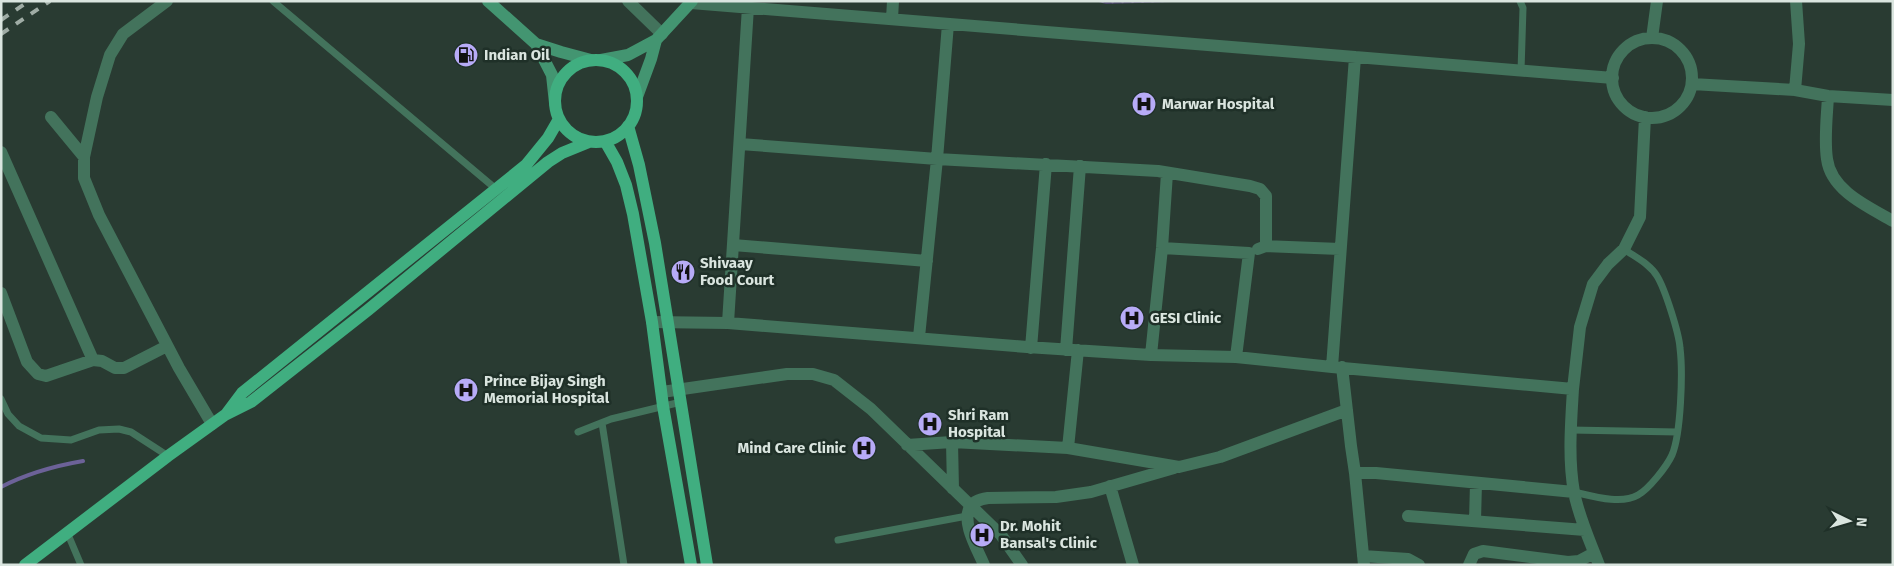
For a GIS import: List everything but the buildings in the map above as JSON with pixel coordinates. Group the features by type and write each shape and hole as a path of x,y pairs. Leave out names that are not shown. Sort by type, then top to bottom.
{"main road":[{"path":"25,565 212,424 226,414 251,402 399,285 548,162 562,153 589,142 605,141 618,136 628,126 635,112 637,97 633,84 626,72 614,64 596,60 576,64 564,74 557,88 555,103 559,119 572,134 589,142"},
{"path":"226,414 242,393 533,158 559,119"},
{"path":"628,126 646,200 668,321 707,565"},
{"path":"605,141 617,162 626,185 633,214 652,322 663,406 691,565"}],"street":[{"path":"167,1 123,34 110,55 97,97 84,157 84,178 99,215 167,346 212,424"},
{"path":"488,1 536,44 552,75 555,103"},
{"path":"628,1 659,37"},
{"path":"892,19 893,1"},
{"path":"1652,38 1657,1"},
{"path":"1795,90 1799,44 1796,1"},
{"path":"536,44 596,60 628,55 659,37 691,2 1612,78"},
{"path":"728,323 748,8"},
{"path":"919,337 938,159 948,24"},
{"path":"637,97 659,37"},
{"path":"1652,38 1669,41 1682,52 1691,66 1692,84 1685,100 1672,113 1654,118 1636,115 1622,104 1617,96 1612,78 1616,61 1627,47 1635,42 1652,38"},
{"path":"1355,57 1340,250 1337,367 1346,410 1355,473 1363,560 1408,559 1420,565"},
{"path":"1692,84 1795,90 1828,96 1893,100"},
{"path":"1828,96 1826,151 1827,161 1836,182 1855,198 1893,221"},
{"path":"51,117 84,157"},
{"path":"1469,565 1474,554 1483,551 1568,562 1596,560 1574,492 1571,430 1573,389 1580,327 1593,284 1608,264 1624,250 1640,217 1645,117"},
{"path":"740,144 938,159 1080,166 1167,173 1250,186 1260,189 1266,196 1266,246"},
{"path":"1,152 93,360"},
{"path":"1031,348 1046,164"},
{"path":"1068,448 1080,166"},
{"path":"1151,355 1162,248 1167,173"},
{"path":"733,245 927,261"},
{"path":"1162,248 1249,253 1266,246 1340,250"},
{"path":"1236,357 1249,253"},
{"path":"1,293 27,362 38,374 46,376 93,360 102,361 115,368 124,368 167,346"},
{"path":"652,322 728,323 919,337 1031,348 1151,355 1236,357 1573,389"},
{"path":"662,392 679,388 788,374 813,374 834,380 871,409 954,489 969,511 1001,535 1022,565"},
{"path":"984,565 969,528 969,511 978,500 988,498 1056,497 1090,492 1179,466 1220,458 1346,410"},
{"path":"907,445 952,442 1068,448 1179,466"},
{"path":"952,442 954,489"},
{"path":"1355,473 1574,492"},
{"path":"1476,482 1476,522"},
{"path":"1110,486 1134,565"},
{"path":"1408,516 1585,530"}],"lane":[{"path":"273,1 496,189"},
{"path":"1520,1 1523,8 1521,71"},
{"path":"1574,492 1613,500 1637,496 1651,484 1672,456 1677,432 1681,395 1680,347 1667,299 1656,275 1649,267 1624,250"},
{"path":"1,398 8,414 20,426 41,438 71,440 99,430 119,429 132,432 168,456"},
{"path":"578,432 602,423 681,402"},
{"path":"602,423 624,565"},
{"path":"1571,430 1677,432"},
{"path":"838,540 969,511"},
{"path":"67,532 81,565"}],"shaded area":[{"path":"1095,1 1204,1 1106,4"}],"waterway":[{"path":"1,487 41,471 83,461"}],"railway":[{"path":"1,20 29,1"},
{"path":"1,34 50,1"}],"place":[{"name":"Indian Oil","path":"466,55"},
{"name":"Marwar Hospital","path":"1144,104"},
{"name":"Shivaay Food Court","path":"683,272"},
{"name":"GESI Clinic","path":"1132,318"},
{"name":"Prince Bijay Singh Memorial Hospital","path":"466,390"},
{"name":"Shri Ram Hospital","path":"930,424"},
{"name":"Mind Care Clinic","path":"864,448"},
{"name":"Dr. Mohit Bansal's Clinic","path":"982,535"}]}
